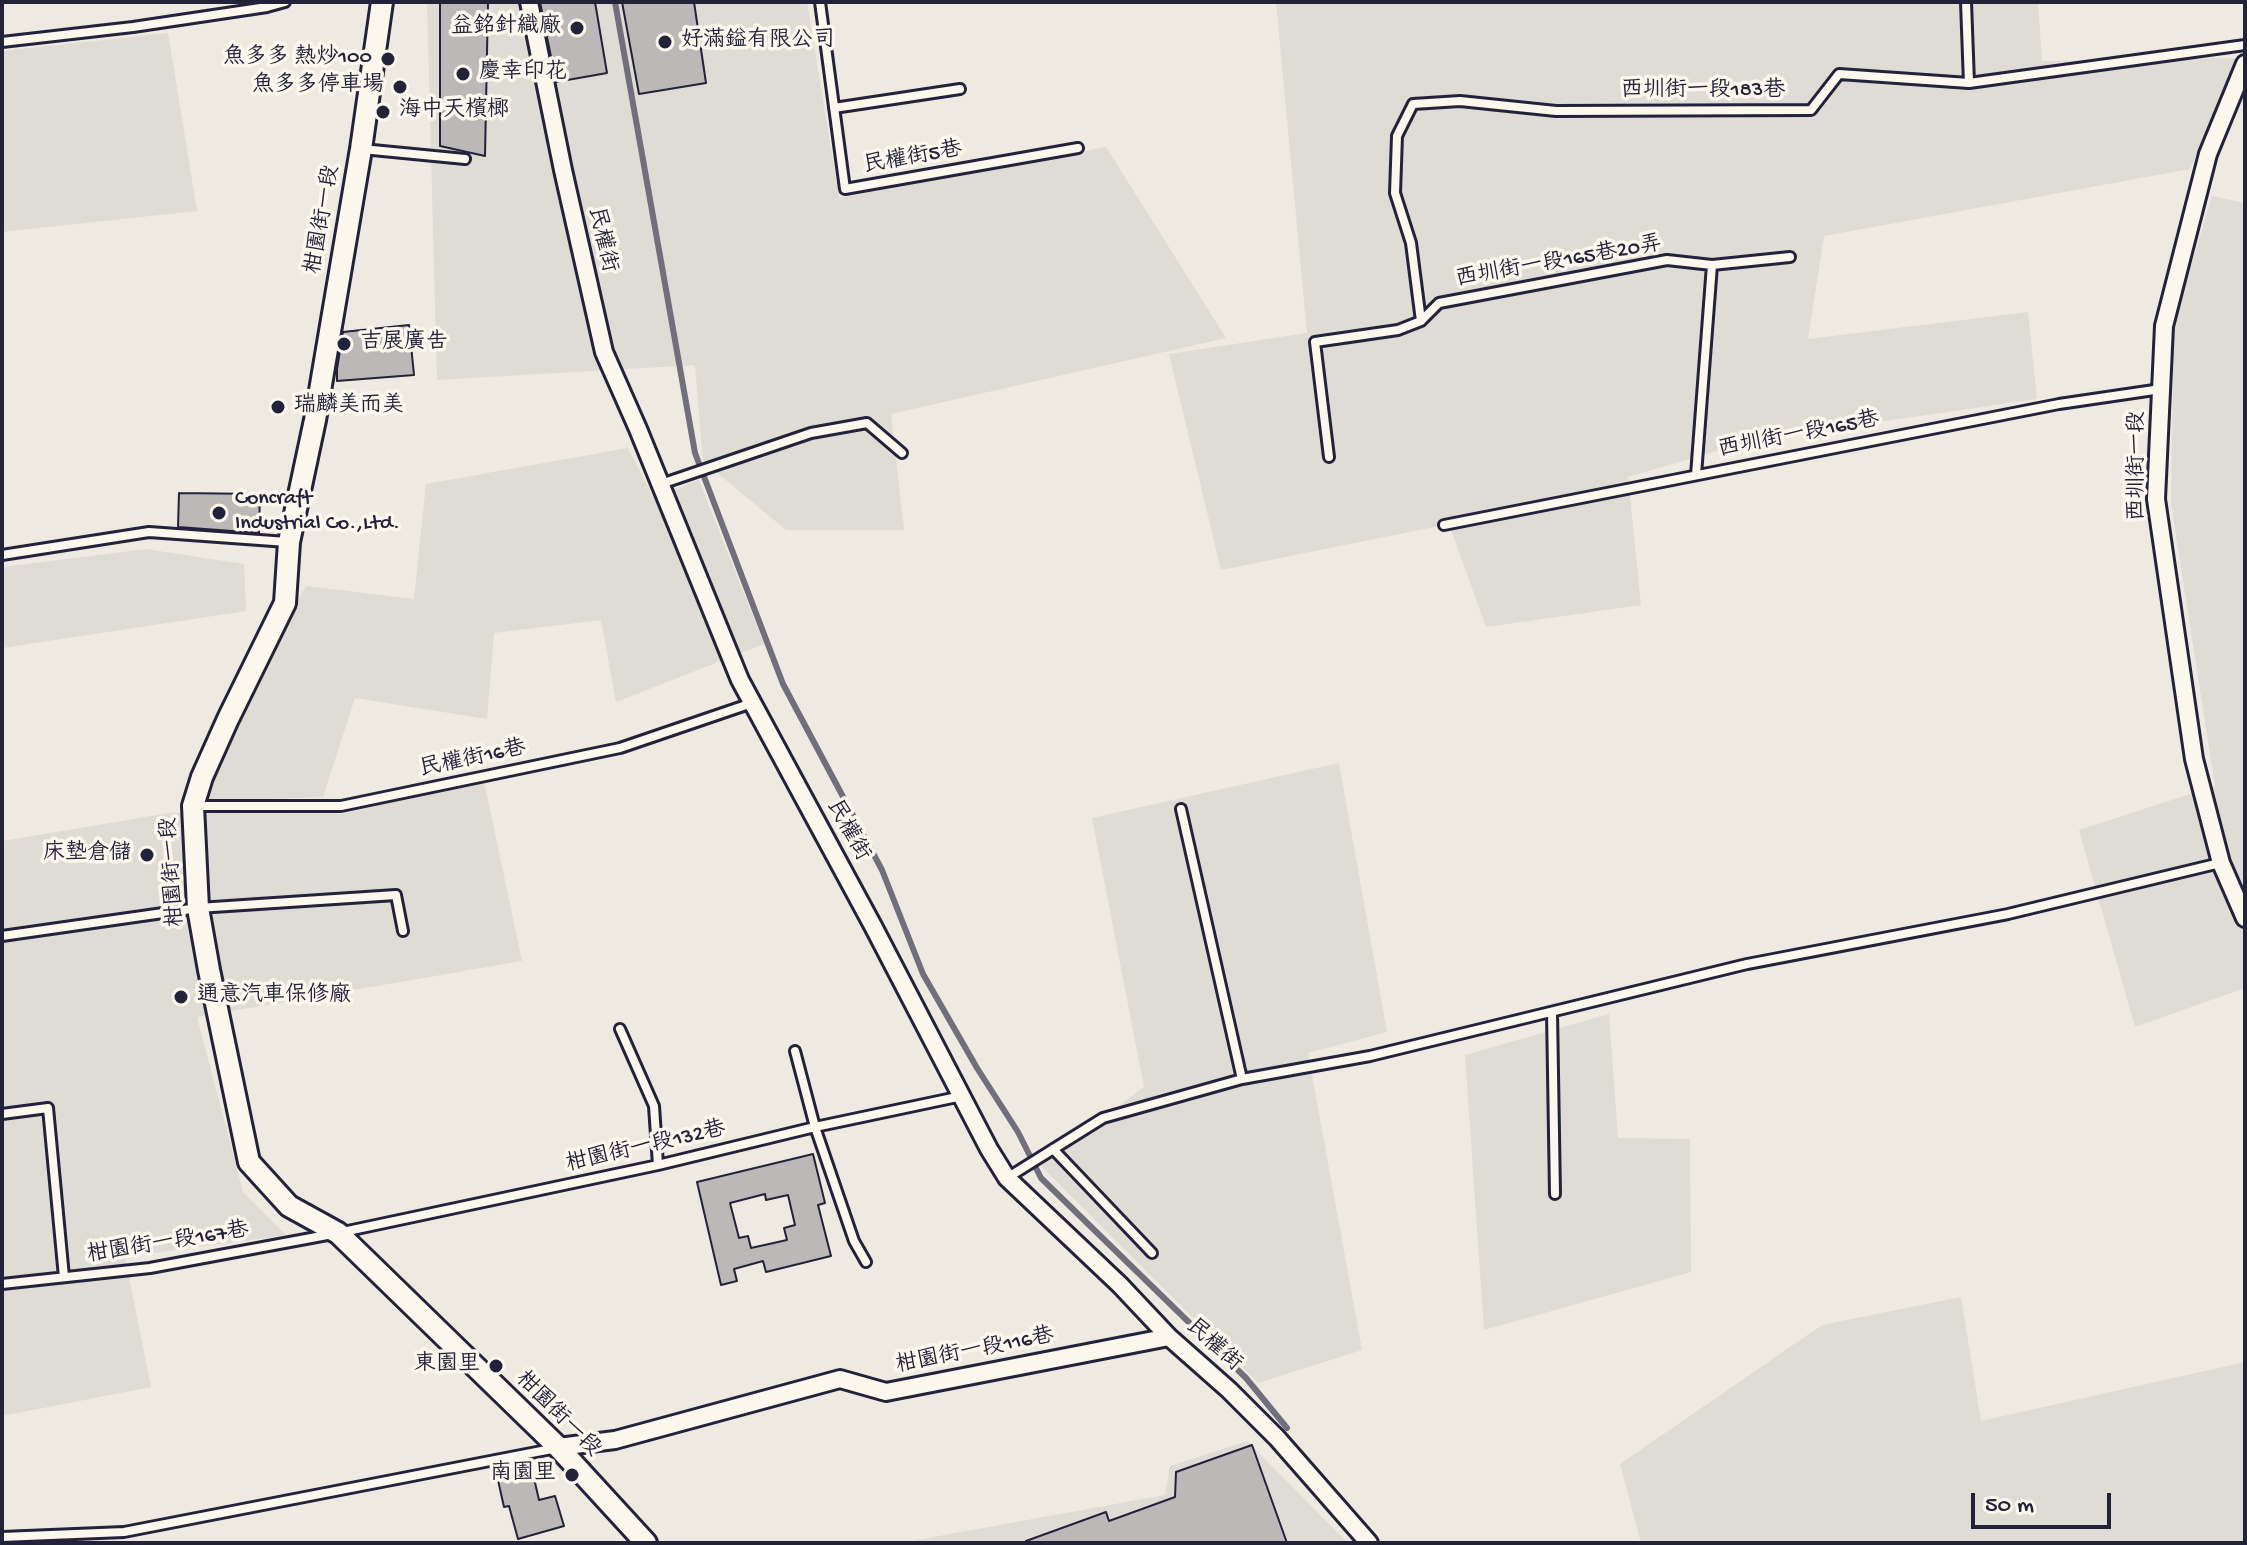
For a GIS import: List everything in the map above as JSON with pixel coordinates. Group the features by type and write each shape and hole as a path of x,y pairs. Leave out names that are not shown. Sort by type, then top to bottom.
{"street":[{"name":"柑園街一段","path":"382,2 361,149 315,420 289,542 285,603 228,719 202,777 193,806 198,908 249,1162 289,1206 338,1233 558,1447 646,1543"},
{"name":"民權街","path":"529,2 604,352 740,680 989,1149 1007,1178 1277,1438 1369,1543"},
{"name":"西圳街一段","path":"2245,64 2208,154 2164,326 2156,499 2194,759 2221,863 2245,918"},
{"name":"柑園街一段116巷","path":"558,1447 615,1440 840,1379 886,1392 1169,1337"}],"lane":[{"path":"2,42 147,25 285,2"},
{"name":"民權街5巷","path":"820,2 845,189 1078,148"},
{"path":"1966,2 1969,83"},
{"name":"西圳街一段183巷","path":"1421,321 1411,243 1395,193 1397,136 1413,104 1460,101 1556,111 1811,110 1839,74 1969,83 2245,45"},
{"path":"834,108 960,89"},
{"path":"361,149 465,159"},
{"name":"西圳街一段165巷20弄","path":"1329,457 1315,342 1398,330 1421,321 1439,303 1652,262 1667,260 1712,265 1790,257"},
{"path":"1696,475 1712,265"},
{"name":"西圳街一段165巷","path":"1444,525 2059,404 2161,389"},
{"path":"661,484 811,433 867,423 902,453"},
{"path":"2,555 149,532 289,542"},
{"name":"民權街16巷","path":"193,806 341,806 620,748 752,703"},
{"path":"1181,809 1242,1079"},
{"path":"1007,1178 1103,1118 1242,1079 1370,1056 1747,964 2008,914 2221,863"},
{"path":"2,936 198,908 396,895 403,931"},
{"path":"1552,1012 1555,1194"},
{"path":"620,1029 654,1106 658,1165"},
{"path":"795,1051 815,1127 854,1241 866,1262"},
{"name":"柑園街一段132巷","path":"338,1233 962,1096"},
{"path":"2,1114 48,1108 64,1277"},
{"path":"1053,1149 1152,1253"},
{"name":"柑園街一段167巷","path":"2,1284 150,1268 338,1233"},
{"path":"2,1537 124,1532 558,1447"}],"shaded area":[{"path":"427,2 807,2 839,198 1106,147 1226,338 891,414 904,530 786,530 703,461 695,365 437,380"},
{"path":"1276,2 2038,2 2042,61 2237,58 2190,169 1824,236 1808,339 2028,312 2037,399 1754,440 1628,477 1641,605 1486,627 1449,524 1221,570 1169,354 1307,333"},
{"path":"168,33 197,211 2,232 2,51"},
{"path":"2212,196 2245,203 2245,988 2135,1027 2079,830 2215,786 2171,504 2174,323"},
{"path":"628,448 653,497 699,480 764,644 616,702 601,620 494,633 487,719 355,698 323,797 201,801 238,712 306,586 414,599 426,484"},
{"path":"146,549 244,564 246,611 2,648 2,567"},
{"path":"1339,763 1387,1032 1308,1053 1362,1350 1258,1383 1040,1165 1144,1087 1092,818"},
{"path":"484,781 522,961 197,1017 243,1192 286,1235 125,1257 151,1387 2,1416 2,841 169,813 341,814"},
{"path":"1609,1014 1618,1138 1690,1139 1691,1272 1484,1330 1465,1055"},
{"path":"1961,1297 1981,1421 2245,1362 2245,1543 1641,1543 1620,1464 1822,1325"},
{"path":"1247,1441 1348,1543 901,1543 1165,1495 1170,1466"}],"building":[{"name":"慶幸印花","path":"440,2 488,2 485,156 440,146"},
{"name":"益銘針織廠","path":"540,2 595,2 607,73 556,82"},
{"name":"好滿鎰有限公司","path":"622,2 694,2 706,83 639,94"},
{"path":"409,325 414,375 337,381 343,332"},
{"name":"Concraft Industrial Co.,Ltd.","path":"179,493 260,494 259,533 178,527"},
{"path":"813,1154 825,1203 818,1205 831,1256 766,1272 763,1261 734,1269 737,1281 721,1285 697,1182","holes":["765,1194 766,1200 788,1195 795,1225 784,1228 787,1240 751,1248 748,1236 739,1238 730,1203"]},
{"path":"1252,1445 1287,1543 1026,1543 1106,1512 1109,1521 1175,1497 1176,1472"},
{"path":"519,1462 520,1467 531,1465 539,1500 555,1496 564,1526 518,1539 509,1506 504,1507 495,1467"}],"waterway":[{"path":"615,2 695,453 783,684 882,870 923,974 1018,1132 1041,1178 1246,1378 1287,1428"}],"place":[{"name":"益銘針織廠","path":"577,28"},
{"name":"好滿鎰有限公司","path":"665,42"},
{"name":"魚多多 熱炒100","path":"388,59"},
{"name":"慶幸印花","path":"463,74"},
{"name":"魚多多停車場","path":"400,87"},
{"name":"海中天檳榔","path":"383,112"},
{"name":"吉展廣告","path":"344,344"},
{"name":"瑞麟美而美","path":"278,407"},
{"name":"Concraft Industrial Co.,Ltd.","path":"219,513"},
{"name":"床墊倉儲","path":"147,855"},
{"name":"通意汽車保修廠","path":"181,997"},
{"name":"東園里","path":"496,1366"},
{"name":"南園里","path":"572,1475"}]}
